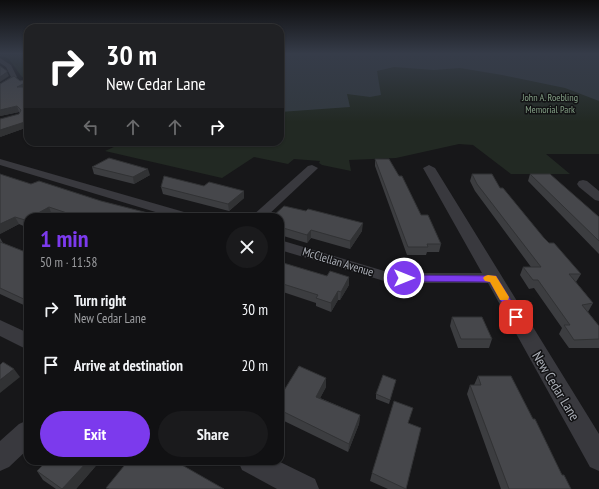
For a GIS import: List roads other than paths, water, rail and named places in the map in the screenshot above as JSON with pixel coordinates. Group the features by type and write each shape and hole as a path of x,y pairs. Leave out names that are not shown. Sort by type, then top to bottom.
{"street":[{"path":"0,87 12,80 13,77"},
{"path":"0,162 172,213"},
{"path":"262,213 312,168"},
{"name":"New Cedar Lane","path":"428,168 599,458"},
{"path":"584,184 599,197"},
{"name":"McClellan Avenue","path":"284,246 391,278 493,278"},
{"path":"0,327 24,340"},
{"path":"0,458 24,436"},
{"path":"259,465 305,489"}],"park label":[{"name":"John A. Roebling Memorial Park","path":"550,102"}]}
